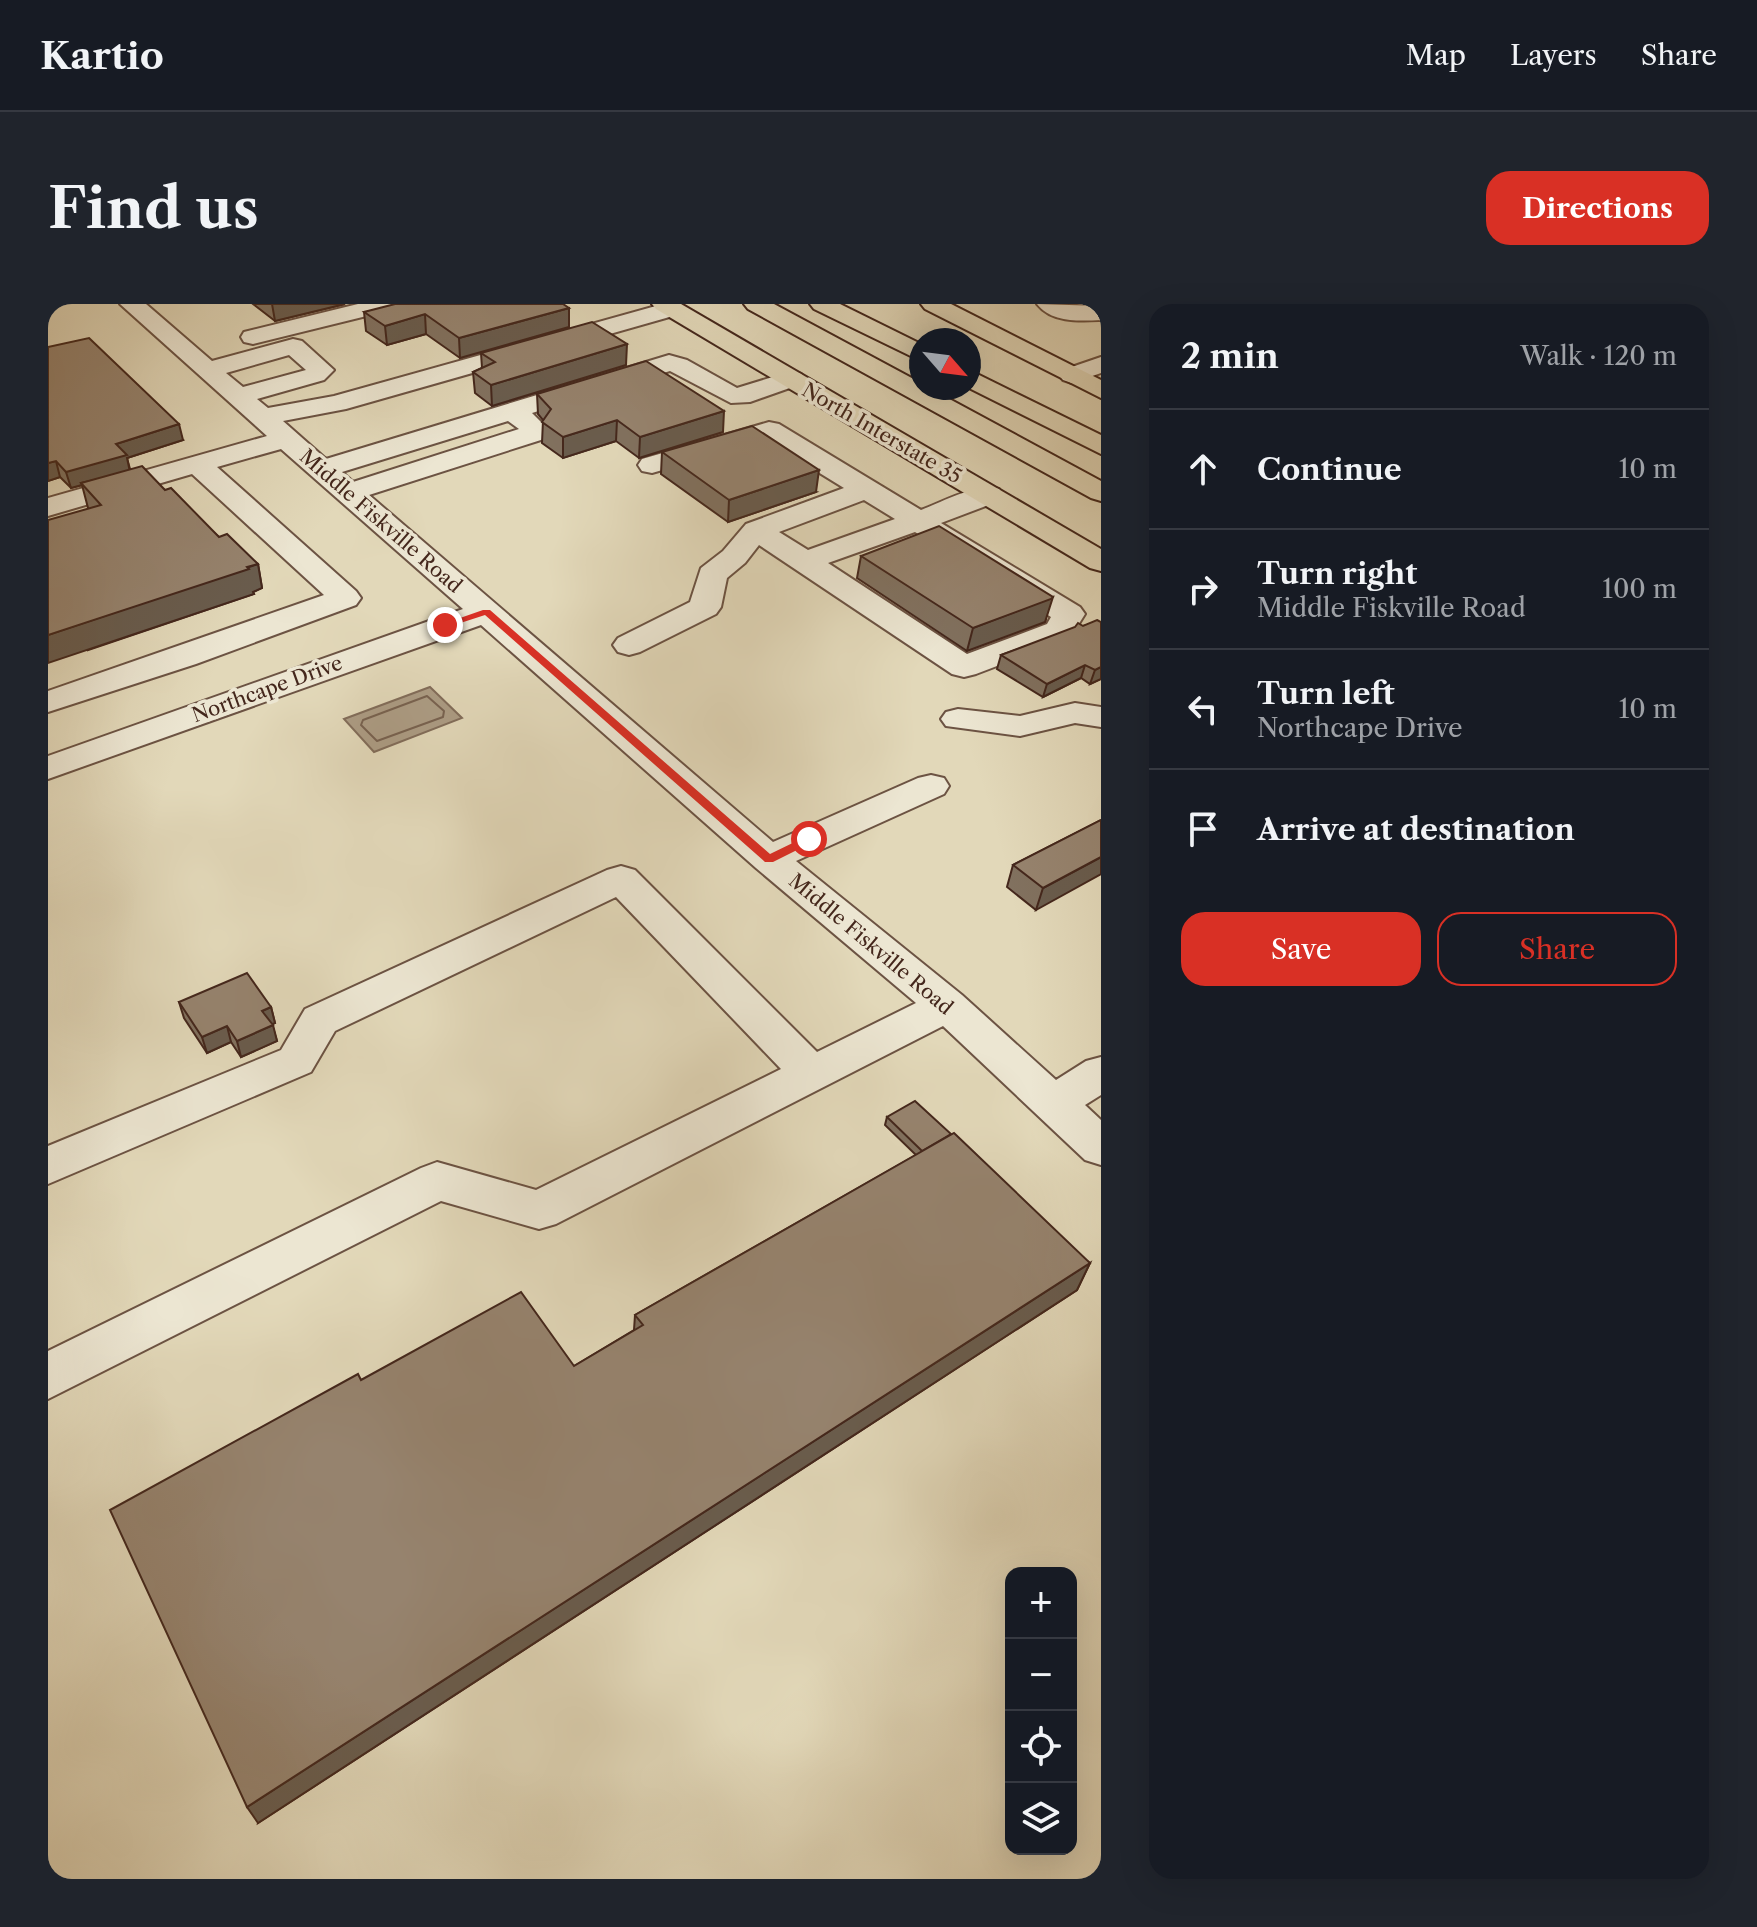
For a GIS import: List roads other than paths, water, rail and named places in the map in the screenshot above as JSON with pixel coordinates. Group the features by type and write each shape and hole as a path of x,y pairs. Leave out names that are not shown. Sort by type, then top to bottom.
{"main road":[{"path":"756,304 1101,492"},
{"path":"822,304 909,348"},
{"path":"933,304 1101,390"},
{"name":"North Interstate 35","path":"668,306 1101,562"},
{"path":"981,384 1101,446"}],"street":[{"name":"Middle Fiskville Road","path":"134,304 346,493 769,859 947,1006 1101,1147"},
{"path":"1049,304 1070,314 1101,313"},
{"path":"261,418 337,403 668,306"},
{"path":"197,362 396,308"},
{"path":"197,362 293,346 307,336 396,308"},
{"path":"48,507 197,464 319,373 321,370 293,346"},
{"path":"684,368 742,350"},
{"path":"321,469 669,363 684,368 731,395 741,396 792,379"},
{"path":"1072,375 1101,365"},
{"path":"346,493 534,433 535,429 511,410"},
{"path":"652,465 769,430 1069,614 1059,631 964,667 756,530"},
{"path":"48,702 184,657 345,598 197,464"},
{"path":"629,645 705,607 712,574 734,557 756,530 867,489"},
{"path":"805,561 989,495"},
{"name":"Northcape Drive","path":"48,768 486,612"},
{"path":"958,719 1020,726 1075,713 1101,717"},
{"path":"769,859 931,786"},
{"path":"48,1166 296,1061 320,1020 621,879 812,1074"},
{"path":"48,1376 437,1181 539,1210 947,1006"},
{"path":"1054,1103 1101,1073"}],"water":[{"path":"430,687 462,718 374,752 344,719"}]}
